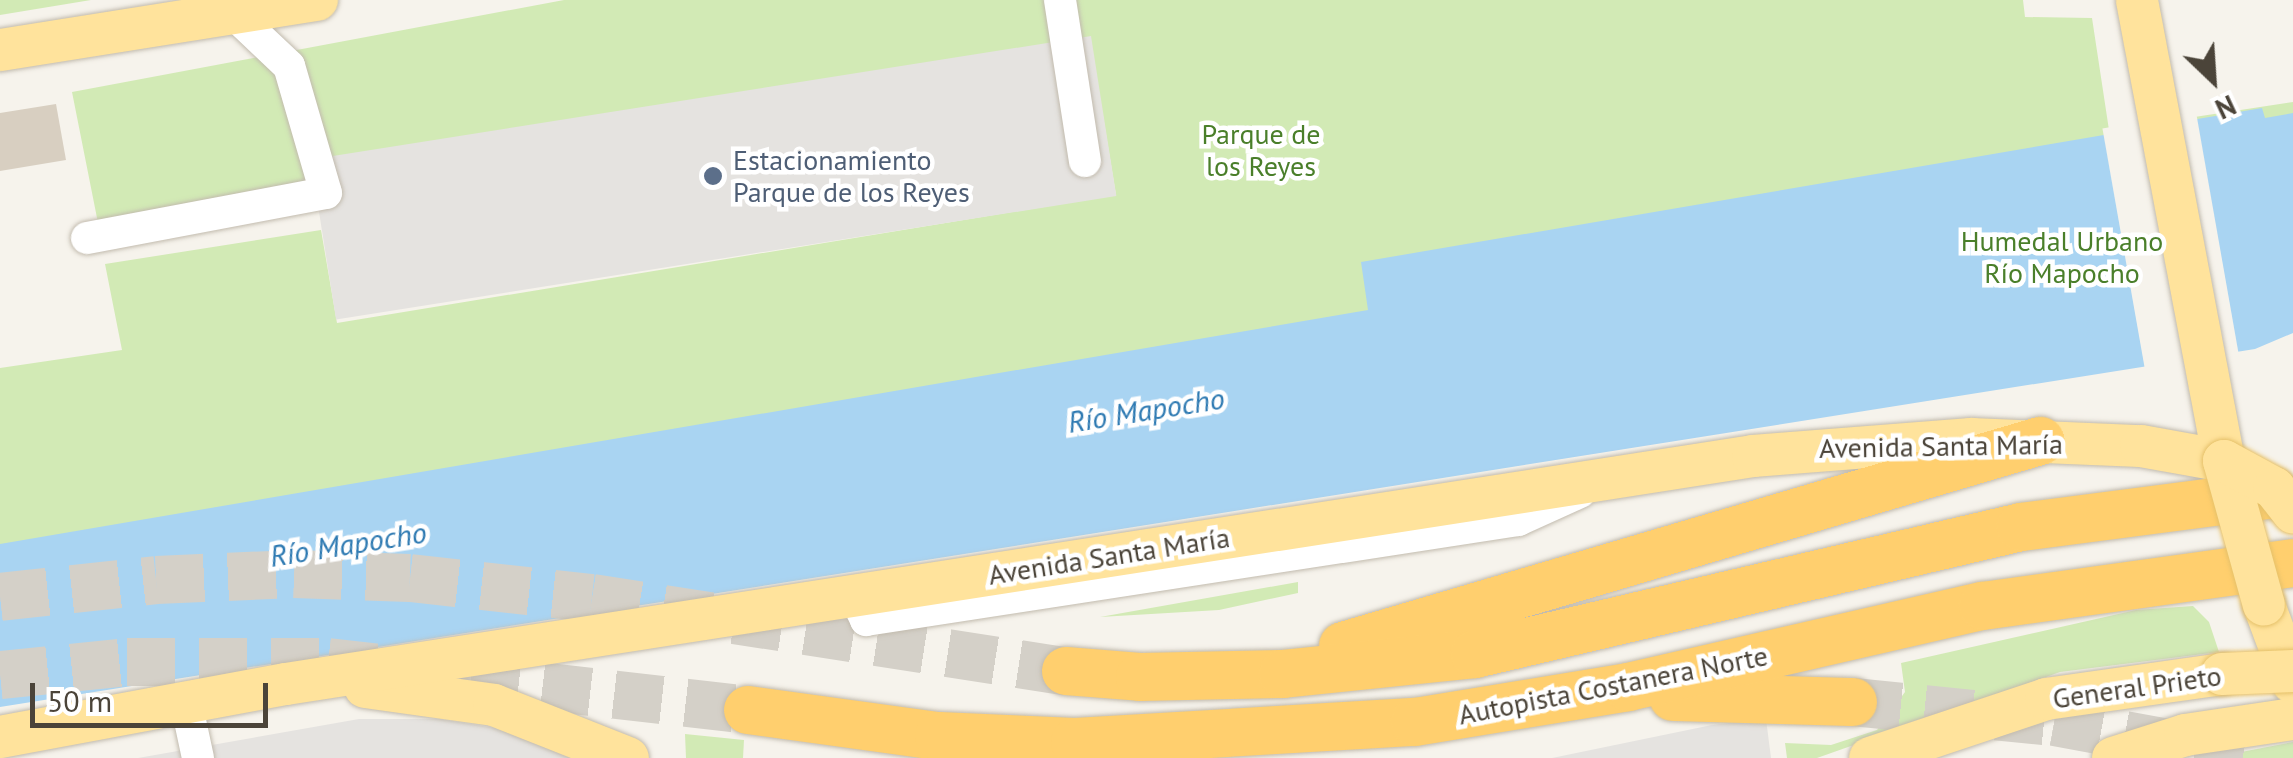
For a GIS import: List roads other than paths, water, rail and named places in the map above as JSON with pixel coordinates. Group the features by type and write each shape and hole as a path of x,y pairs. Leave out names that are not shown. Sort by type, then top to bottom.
{"highway":[{"path":"1207,676 1384,636 2040,441"},
{"name":"Autopista Costanera Norte","path":"1066,671 1207,676 1474,654 2021,526 2293,492"},
{"name":"Autopista Costanera Norte","path":"748,710 940,736 1166,740 1414,722 1555,701 1983,606 2293,562"},
{"path":"1555,701 1764,695 1853,702"},
{"path":"1015,758 1166,740"}],"main road":[{"path":"0,50 165,13 233,13 313,0"},
{"path":"2137,0 2155,121 2203,369 2209,450 2293,682"},
{"path":"2141,446 2180,418 2203,369"},
{"name":"Avenida Santa María","path":"0,737 286,684 1834,446 2040,441 2209,450 2274,488 2293,512"},
{"name":"General Prieto","path":"1870,758 2061,695 2222,674 2293,670"},
{"path":"286,684 380,688 494,705 628,758"},
{"name":"General Prieto","path":"2113,758 2245,723 2293,719"}],"lane":[{"path":"1060,0 1085,161"},
{"path":"87,238 326,193 289,66 233,13"},
{"path":"186,702 198,758"}],"water":[{"name":"Humedal Urbano Río Mapocho","path":"2262,108 2265,118 2293,113 2293,333 2255,349 0,707 0,544 1368,310 1361,262"}],"tunnel":[{"path":"0,597 156,580 294,574 410,578 592,598 1066,671"},
{"path":"0,675 127,662 328,662 748,710"},
{"path":"1853,702 2054,722 2251,758"}],"place":[{"name":"Estacionamiento Parque de los Reyes","path":"713,176"}],"park label":[{"name":"Parque de los Reyes","path":"1261,150"}],"water label":[{"name":"Río Mapocho","path":"1146,410"},
{"name":"Río Mapocho","path":"348,544"}]}
